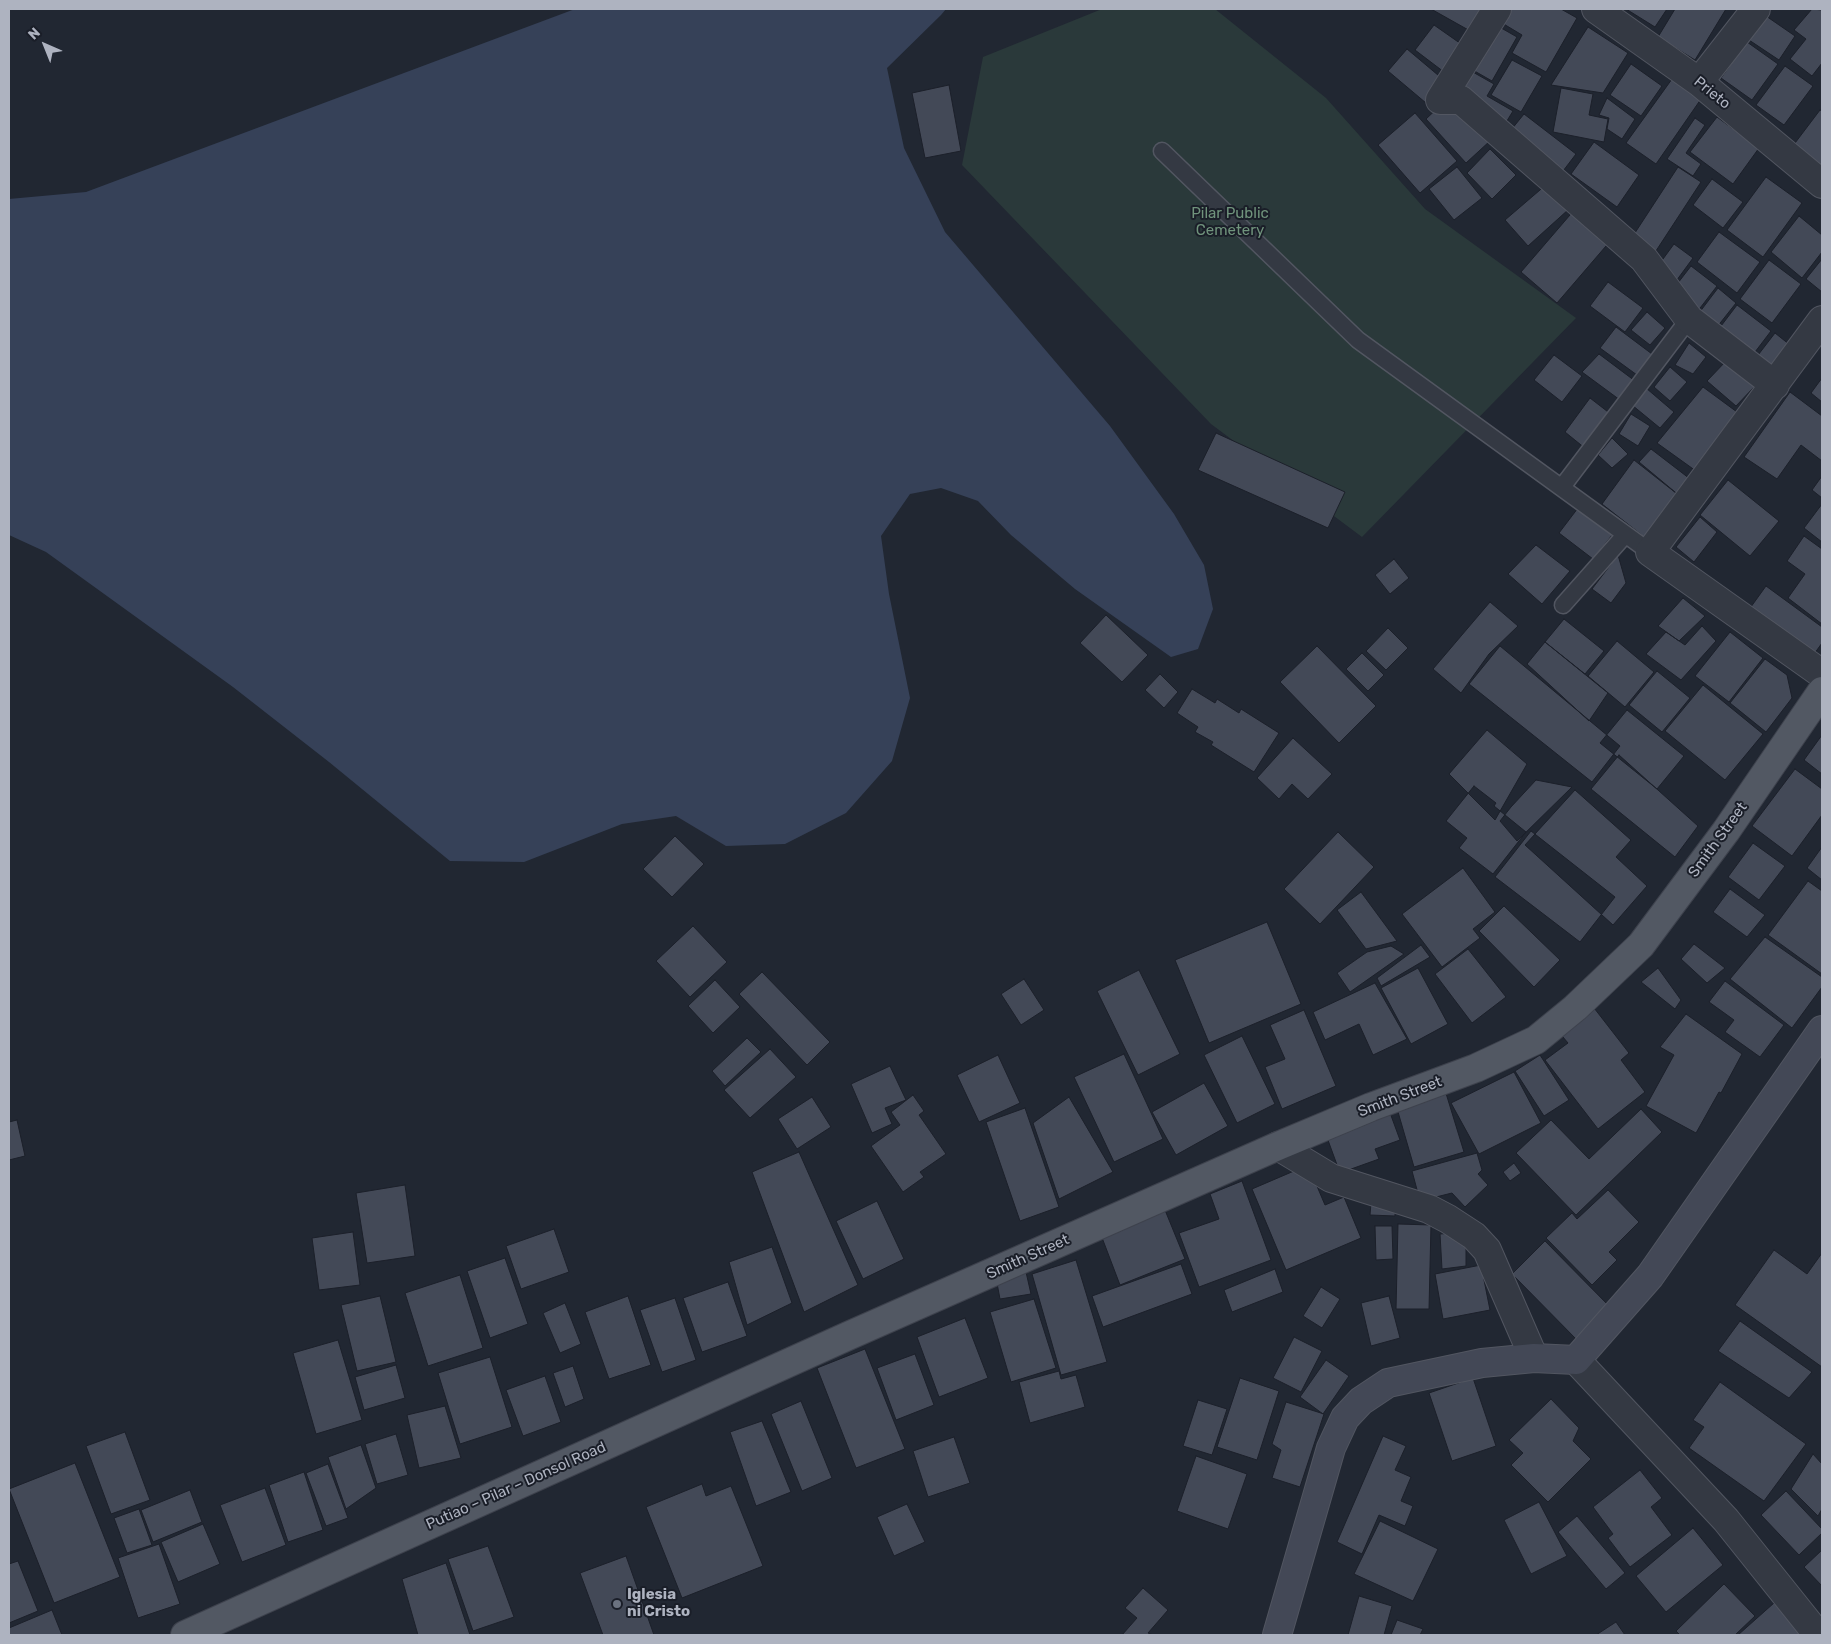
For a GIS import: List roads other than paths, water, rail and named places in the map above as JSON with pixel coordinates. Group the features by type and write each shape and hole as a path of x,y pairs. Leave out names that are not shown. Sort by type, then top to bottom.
{"main road":[{"name":"Smith Street","path":"848,1336 1278,1146 1476,1068 1536,1040 1575,1008 1641,945 1726,831 1822,691"},
{"path":"1277,1635 1331,1448 1345,1418 1361,1401 1388,1384 1482,1363 1534,1358 1576,1360 1650,1276 1822,1030"},
{"name":"Putiao – Pilar – Donsol Road","path":"185,1635 848,1336"}],"street":[{"path":"1497,9 1440,100 1461,100 1644,259 1690,319 1775,385"},
{"name":"Prieto","path":"1596,9 1699,82 1822,184"},
{"path":"1699,82 1756,9"},
{"path":"1822,320 1650,552 1822,674"},
{"path":"1278,1146 1332,1178 1429,1209 1448,1218 1474,1236 1486,1250 1534,1358"},
{"path":"1576,1360 1726,1520 1818,1635"}],"lane":[{"path":"1162,151 1358,340 1650,552"},
{"path":"1562,487 1690,319"},
{"path":"1563,605 1625,535"}],"water":[{"path":"575,9 946,9 887,68 904,148 945,232 1110,426 1174,514 1204,565 1213,609 1198,649 1171,657 1075,589 1011,535 978,501 941,488 910,494 881,536 889,594 910,698 892,761 846,813 785,844 726,846 676,816 622,824 524,862 450,861 329,762 233,687 46,552 9,535 9,199 86,192"}],"place":[{"name":"Iglesia ni Cristo","path":"617,1604"}],"park label":[{"name":"Pilar Public Cemetery","path":"1230,222"}]}
